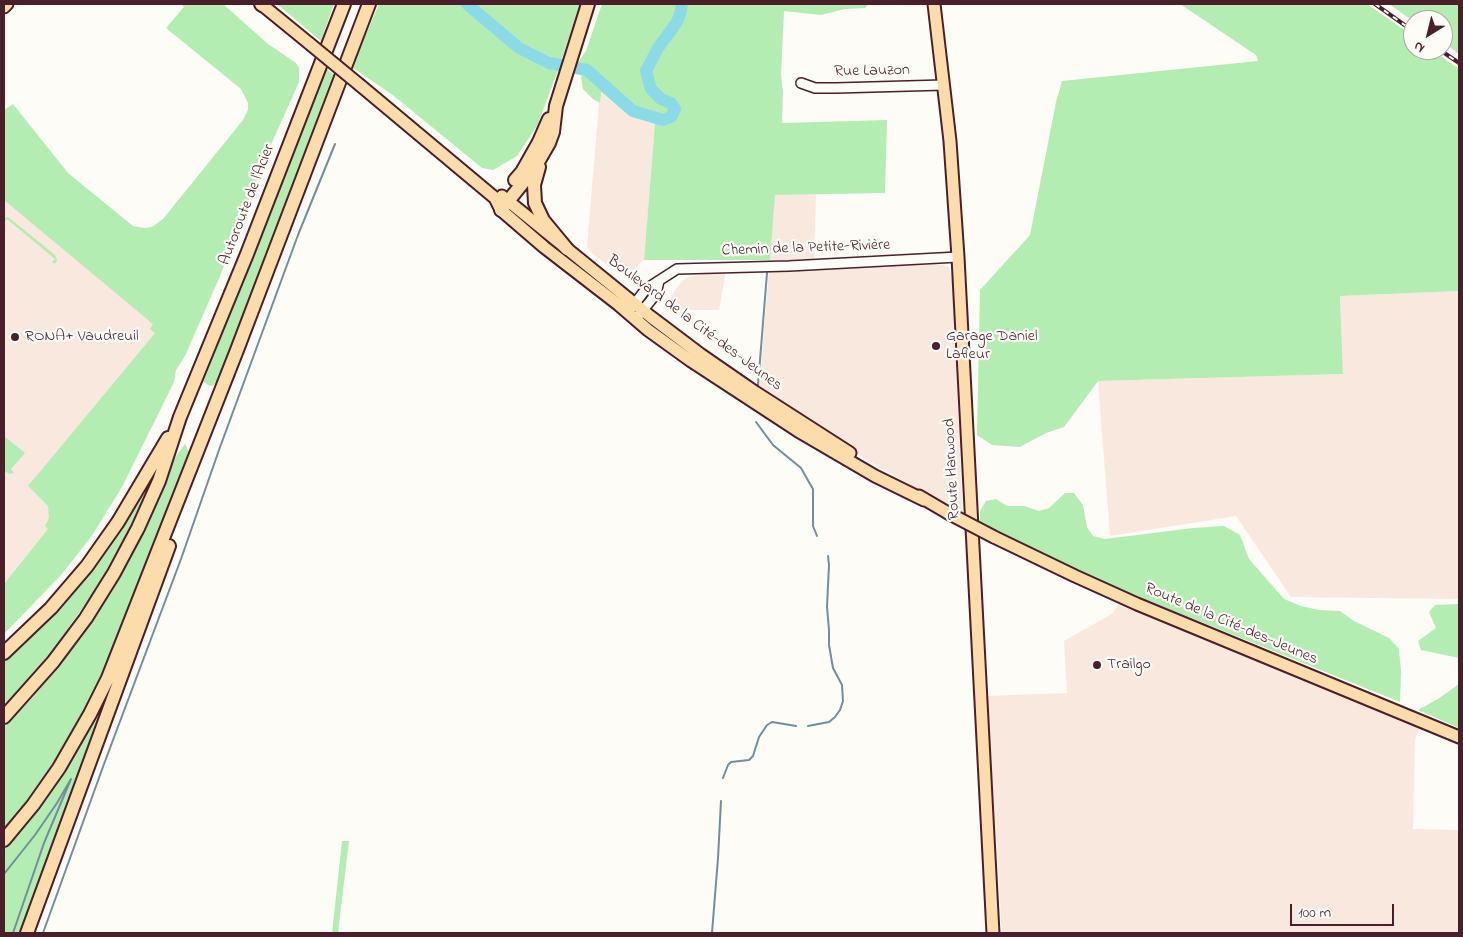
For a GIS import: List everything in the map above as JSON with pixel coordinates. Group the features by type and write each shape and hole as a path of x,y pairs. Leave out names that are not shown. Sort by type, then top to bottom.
{"highway":[{"name":"Autoroute de l'Acier","path":"180,417 247,254 344,4"},
{"path":"4,840 33,805 59,768 86,722 104,686 237,350 370,4"},
{"path":"567,249 543,220 535,203 535,180 552,132 556,106 588,4"},
{"path":"502,201 522,172 556,106"},
{"path":"502,201 534,169 544,152"},
{"path":"27,933 148,605 237,350"},
{"path":"4,653 51,608 90,562 118,522 180,417"},
{"path":"4,716 65,646 106,587 129,546 148,506 163,469 180,417"}],"main road":[{"path":"4,8 7,4"},
{"name":"Boulevard de la Cité-des-Jeunes","path":"261,4 502,201 567,249 635,312"},
{"name":"Route Harwood","path":"934,4 944,85 958,257 993,933"},
{"name":"Boulevard de la Cité-des-Jeunes","path":"502,201 544,247 635,312 755,392 924,500 994,537"},
{"name":"Route de la Cité-des-Jeunes","path":"994,537 1137,604 1459,737"}],"street":[{"name":"Rue Lauzon","path":"801,84 816,88 944,85"},
{"name":"Chemin de la Petite-Rivière","path":"635,312 656,294 660,281 677,269 789,266 958,257"}],"shaded area":[{"path":"600,92 628,115 655,123 644,260 628,273 617,272 594,255 587,247"},
{"path":"816,194 814,260 770,260 774,195"},
{"path":"4,195 160,327 38,474 71,501 4,584"},
{"path":"934,264 949,267 952,278 963,515 874,464 759,391 769,270"},
{"path":"718,270 726,270 719,310 689,310 688,326 669,305 673,293 682,281 687,278"},
{"path":"1459,291 1459,599 1291,597 1236,516 1110,536 1098,381 1343,374 1340,296"},
{"path":"1119,603 1424,728 1419,729 1415,739 1413,829 1459,830 1459,933 1002,933 987,696 1067,693 1064,641 1112,614"}],"green space":[{"path":"181,4 223,4 268,44 296,63 299,68 299,82 265,158 220,276 185,356 176,370 174,382 122,487 91,537 61,575 4,634 4,584 48,529 45,526 49,518 48,506 28,486 155,333 150,329 153,324 4,200 4,110 13,104 68,173 133,226 152,227 163,219 243,120 248,110 248,103 241,89 166,28 184,7"},
{"path":"277,4 334,4 321,41"},
{"path":"379,4 580,4 561,61 548,60 531,47 530,56 559,68 537,126 517,156 493,170 482,168 394,96 352,67"},
{"path":"602,4 868,4 865,8 845,9 821,15 784,11 781,74 783,92 782,123 887,120 885,193 775,195 770,260 644,260 655,123 628,115 601,92 600,103 593,99 583,89 581,77 589,67 577,64 586,51"},
{"path":"1180,4 1367,4 1403,29 1403,60 1446,60 1459,69 1459,291 1340,296 1343,374 1098,381 1064,427 1046,433 1020,447 992,445 977,435 980,290 1030,235 1056,102 1062,81 1258,61 1256,55"},
{"path":"1389,4 1459,4 1459,54 1453,50 1453,10 1403,10 1403,14"},
{"path":"325,68 336,76 220,376 213,386 208,385 204,380"},
{"path":"8,217 55,255 57,260 55,264 52,262 55,259 7,219 4,222 4,219"},
{"path":"4,436 25,453 11,469 14,473 9,474 4,471"},
{"path":"185,444 189,452 186,462 106,666 84,715 52,768 4,831 4,727 33,697 72,648 118,580 139,540 176,456"},
{"path":"150,475 153,476 137,515 94,592 45,661 4,708 4,659 17,648"},
{"path":"1065,493 1074,493 1083,505 1087,527 1093,536 1105,539 1224,526 1240,535 1249,559 1284,599 1301,606 1319,610 1340,611 1354,621 1389,638 1399,649 1401,671 1400,702 1112,586 980,524 980,511 986,501 996,499 1007,506 1024,506 1039,511 1049,508"},
{"path":"1459,604 1459,658 1421,650 1418,641 1436,628 1429,612 1435,605"},
{"path":"118,670 23,933 4,933 4,850 42,804 70,762 94,721"},
{"path":"1459,684 1459,728 1418,710 1438,699"},
{"path":"342,841 349,841 338,933 332,933"}],"waterway":[{"path":"467,4 519,48 549,63 587,70 633,111 663,120 671,117 675,109 671,103 661,99 651,89 646,71 658,48 677,22 682,4"},
{"path":"43,933 298,235 335,144"},
{"path":"758,385 767,273"},
{"path":"756,422 773,445 801,468 813,489 813,526 817,536"},
{"path":"808,726 829,722 840,710 843,701 842,685 833,668 829,645 827,607 828,556"},
{"path":"723,778 731,762 749,760 753,756 759,737 767,725 772,722 796,726"},
{"path":"4,874 35,835 71,779 44,843 13,933"},
{"path":"712,933 721,801"}],"railway":[{"path":"1375,4 1403,24"},
{"path":"1453,59 1459,63"}],"place":[{"name":"RONA+ Vaudreuil","path":"15,337"},
{"name":"Garage Daniel Lafleur","path":"936,346"},
{"name":"Trailgo","path":"1097,665"}]}
